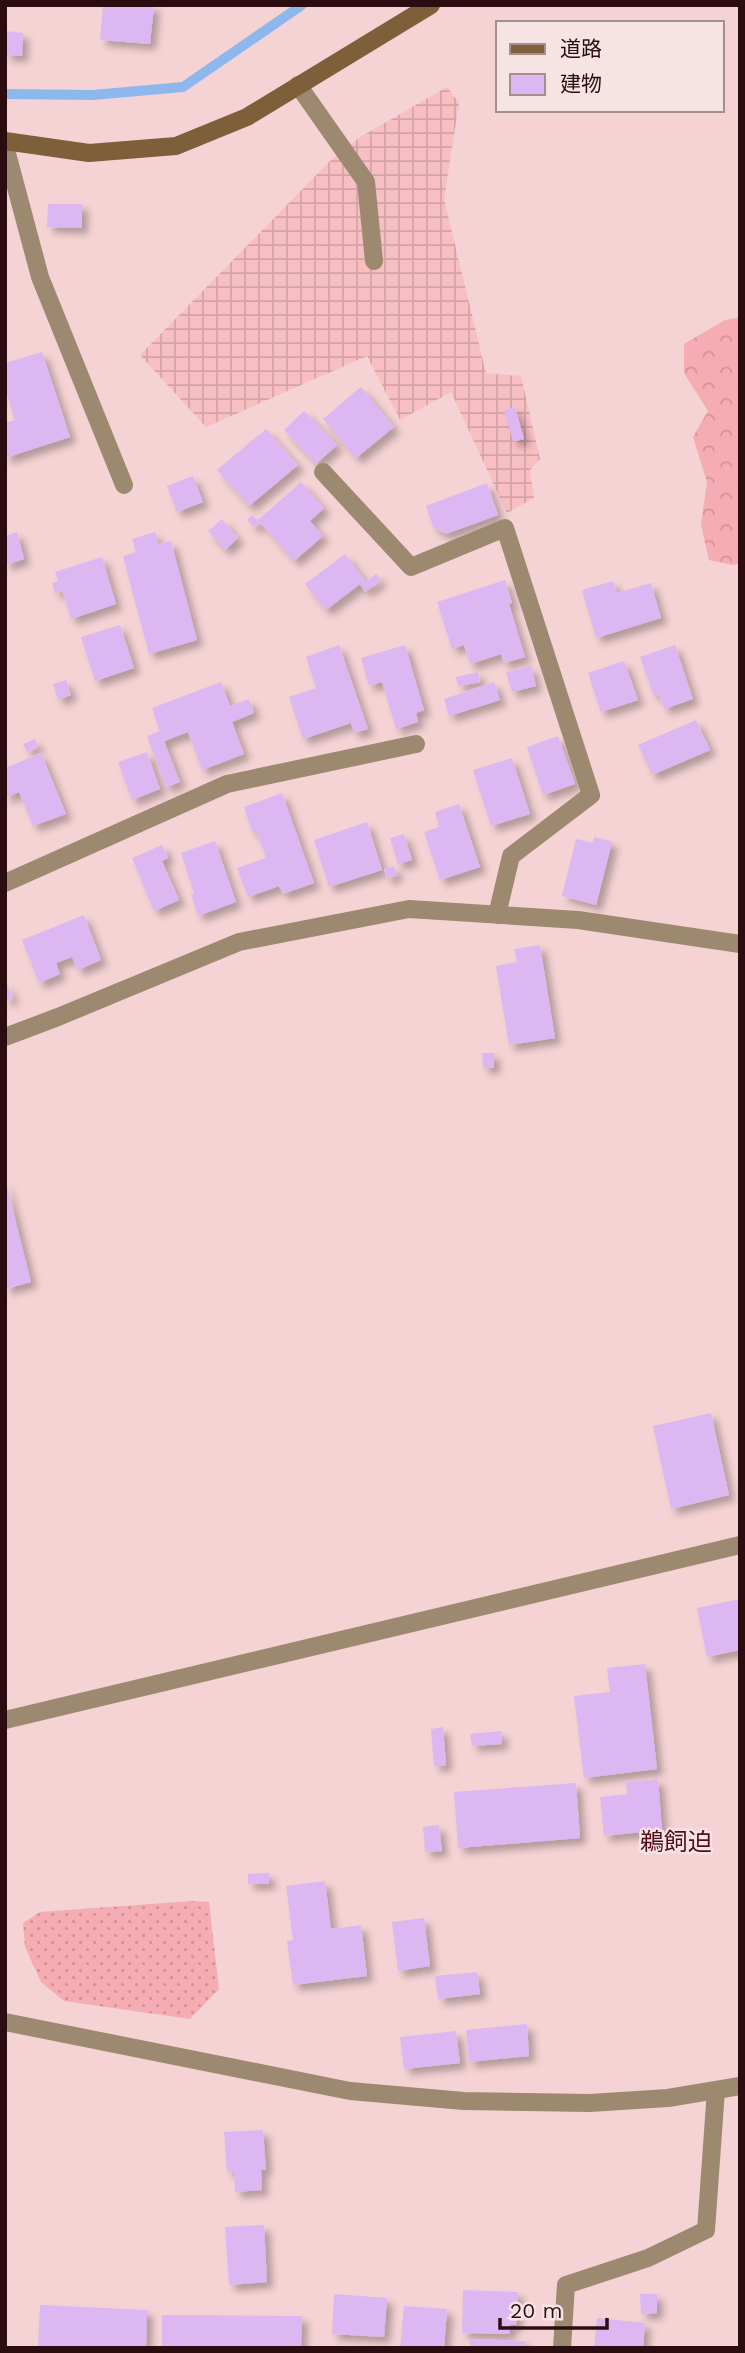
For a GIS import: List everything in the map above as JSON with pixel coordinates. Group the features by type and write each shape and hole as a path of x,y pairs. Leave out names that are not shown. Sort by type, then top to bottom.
{"street":[{"path":"124,485 40,277 5,144 89,153 176,146 247,117 431,5"},
{"path":"298,85 366,182 374,261"},
{"path":"323,471 411,567 505,528 591,795 511,856 497,915"},
{"path":"5,883 226,784 416,744"},
{"path":"5,1037 239,942 409,909 578,920 740,944"},
{"path":"5,1720 740,1545"},
{"path":"5,2022 362,2092 464,2101 590,2103 668,2098 740,2086"},
{"path":"562,2348 566,2285 648,2258 706,2230 716,2090"}],"shaded area":[{"path":"447,87 459,103 444,199 486,373 521,376 540,459 530,470 534,498 507,513 451,392 400,420 367,356 206,427 140,355 332,159 362,136"}],"green space":[{"path":"740,317 740,564 732,565 709,560 701,525 707,482 693,437 708,411 684,373 684,344 725,320"},
{"path":"209,1902 219,1989 190,2019 64,2001 41,1982 25,1947 23,1923 40,1912"}],"building":[{"path":"103,5 154,5 150,44 100,40"},
{"path":"5,31 23,33 22,56 5,55"},
{"path":"48,204 82,204 82,228 47,227"},
{"path":"42,352 70,437 5,458 5,423 15,420 5,389 5,363"},
{"path":"361,387 394,427 356,458 323,419"},
{"path":"515,407 524,439 513,442 504,410"},
{"path":"304,411 337,445 316,464 284,430"},
{"path":"266,429 298,465 249,506 217,470"},
{"path":"193,476 203,502 177,512 167,486"},
{"path":"301,482 324,508 310,521 323,536 294,561 258,520"},
{"path":"487,483 498,515 446,534 433,527 426,506"},
{"path":"252,515 260,523 255,528 247,520"},
{"path":"222,519 238,538 225,550 208,531"},
{"path":"17,532 24,559 5,565 5,536"},
{"path":"155,532 158,544 171,541 197,640 149,654 123,556 136,552 132,539"},
{"path":"345,554 366,582 376,574 381,580 365,592 360,584 326,610 305,584"},
{"path":"102,557 116,604 71,619 62,591 55,593 52,583 58,581 55,572"},
{"path":"505,580 512,603 509,604 525,657 504,663 501,654 470,664 464,645 452,649 437,602"},
{"path":"613,581 617,593 651,583 661,618 596,638 582,590"},
{"path":"120,625 134,668 95,681 81,637"},
{"path":"339,645 368,729 354,733 351,723 303,739 289,697 316,688 306,657"},
{"path":"405,645 424,710 416,713 418,722 396,729 382,682 369,686 361,658"},
{"path":"675,645 693,699 664,709 659,694 654,696 640,657"},
{"path":"624,661 638,700 601,712 588,673"},
{"path":"531,666 536,686 512,692 506,672"},
{"path":"478,672 480,682 458,686 456,677"},
{"path":"66,680 71,695 58,700 53,684"},
{"path":"221,682 230,706 249,699 254,713 232,722 244,754 202,770 188,732 164,741 180,782 166,787 147,736 160,731 152,708"},
{"path":"494,682 500,700 449,716 444,699"},
{"path":"696,720 710,750 652,775 638,745"},
{"path":"558,736 575,784 543,795 527,747"},
{"path":"35,739 38,747 27,752 23,744"},
{"path":"147,752 160,789 132,800 118,762"},
{"path":"41,753 66,814 33,826 19,792 5,798 5,768"},
{"path":"512,758 530,814 491,826 473,770"},
{"path":"282,793 314,883 283,894 279,886 248,897 237,868 266,858 256,830 252,832 244,807"},
{"path":"459,804 480,867 440,880 424,832 439,827 435,812"},
{"path":"367,822 382,870 329,887 314,840"},
{"path":"404,834 412,860 398,864 390,838"},
{"path":"594,837 612,842 596,905 562,896 576,839 593,843"},
{"path":"215,841 236,902 198,916 191,894 194,893 181,853"},
{"path":"162,845 168,858 162,861 179,900 154,911 132,858"},
{"path":"394,866 397,875 387,879 384,869"},
{"path":"84,915 101,960 78,970 72,957 56,963 60,974 39,983 22,940"},
{"path":"540,945 555,1038 509,1045 496,966 517,962 514,949"},
{"path":"5,980 13,998 5,1001"},
{"path":"482,1053 494,1053 494,1068 483,1068"},
{"path":"5,1179 31,1282 5,1289"},
{"path":"711,1413 729,1495 671,1509 653,1426"},
{"path":"740,1599 740,1650 707,1657 697,1608"},
{"path":"645,1664 657,1769 584,1778 574,1696 610,1692 607,1668"},
{"path":"443,1727 446,1765 434,1766 431,1729"},
{"path":"501,1731 502,1744 472,1746 470,1734"},
{"path":"658,1779 662,1830 604,1836 600,1797 627,1794 626,1782"},
{"path":"576,1783 580,1838 458,1848 454,1792"},
{"path":"439,1825 442,1851 425,1852 423,1827"},
{"path":"269,1873 269,1884 248,1884 248,1874"},
{"path":"325,1881 331,1929 361,1925 367,1976 293,1985 287,1941 293,1940 286,1886"},
{"path":"424,1918 430,1966 398,1971 392,1922"},
{"path":"477,1972 480,1994 438,1999 435,1976"},
{"path":"527,2024 529,2056 469,2062 466,2030"},
{"path":"456,2031 460,2063 404,2069 400,2037"},
{"path":"263,2130 266,2170 261,2170 262,2190 235,2192 234,2171 227,2172 224,2132"},
{"path":"264,2225 267,2282 229,2285 225,2227"},
{"path":"463,2290 518,2292 516,2325 510,2325 509,2334 462,2333"},
{"path":"334,2294 387,2298 384,2337 332,2334"},
{"path":"640,2294 657,2294 657,2313 641,2314"},
{"path":"40,2305 147,2310 146,2348 38,2348"},
{"path":"404,2306 447,2309 444,2348 400,2348"},
{"path":"162,2315 302,2316 301,2348 162,2348"},
{"path":"597,2318 645,2323 643,2348 594,2348"},
{"path":"470,2339 525,2341 525,2348 470,2348"}],"waterway":[{"path":"5,94 93,95 183,87 302,5"}],"district":[{"name":"鵜飼迫","path":"676,1842"}]}
